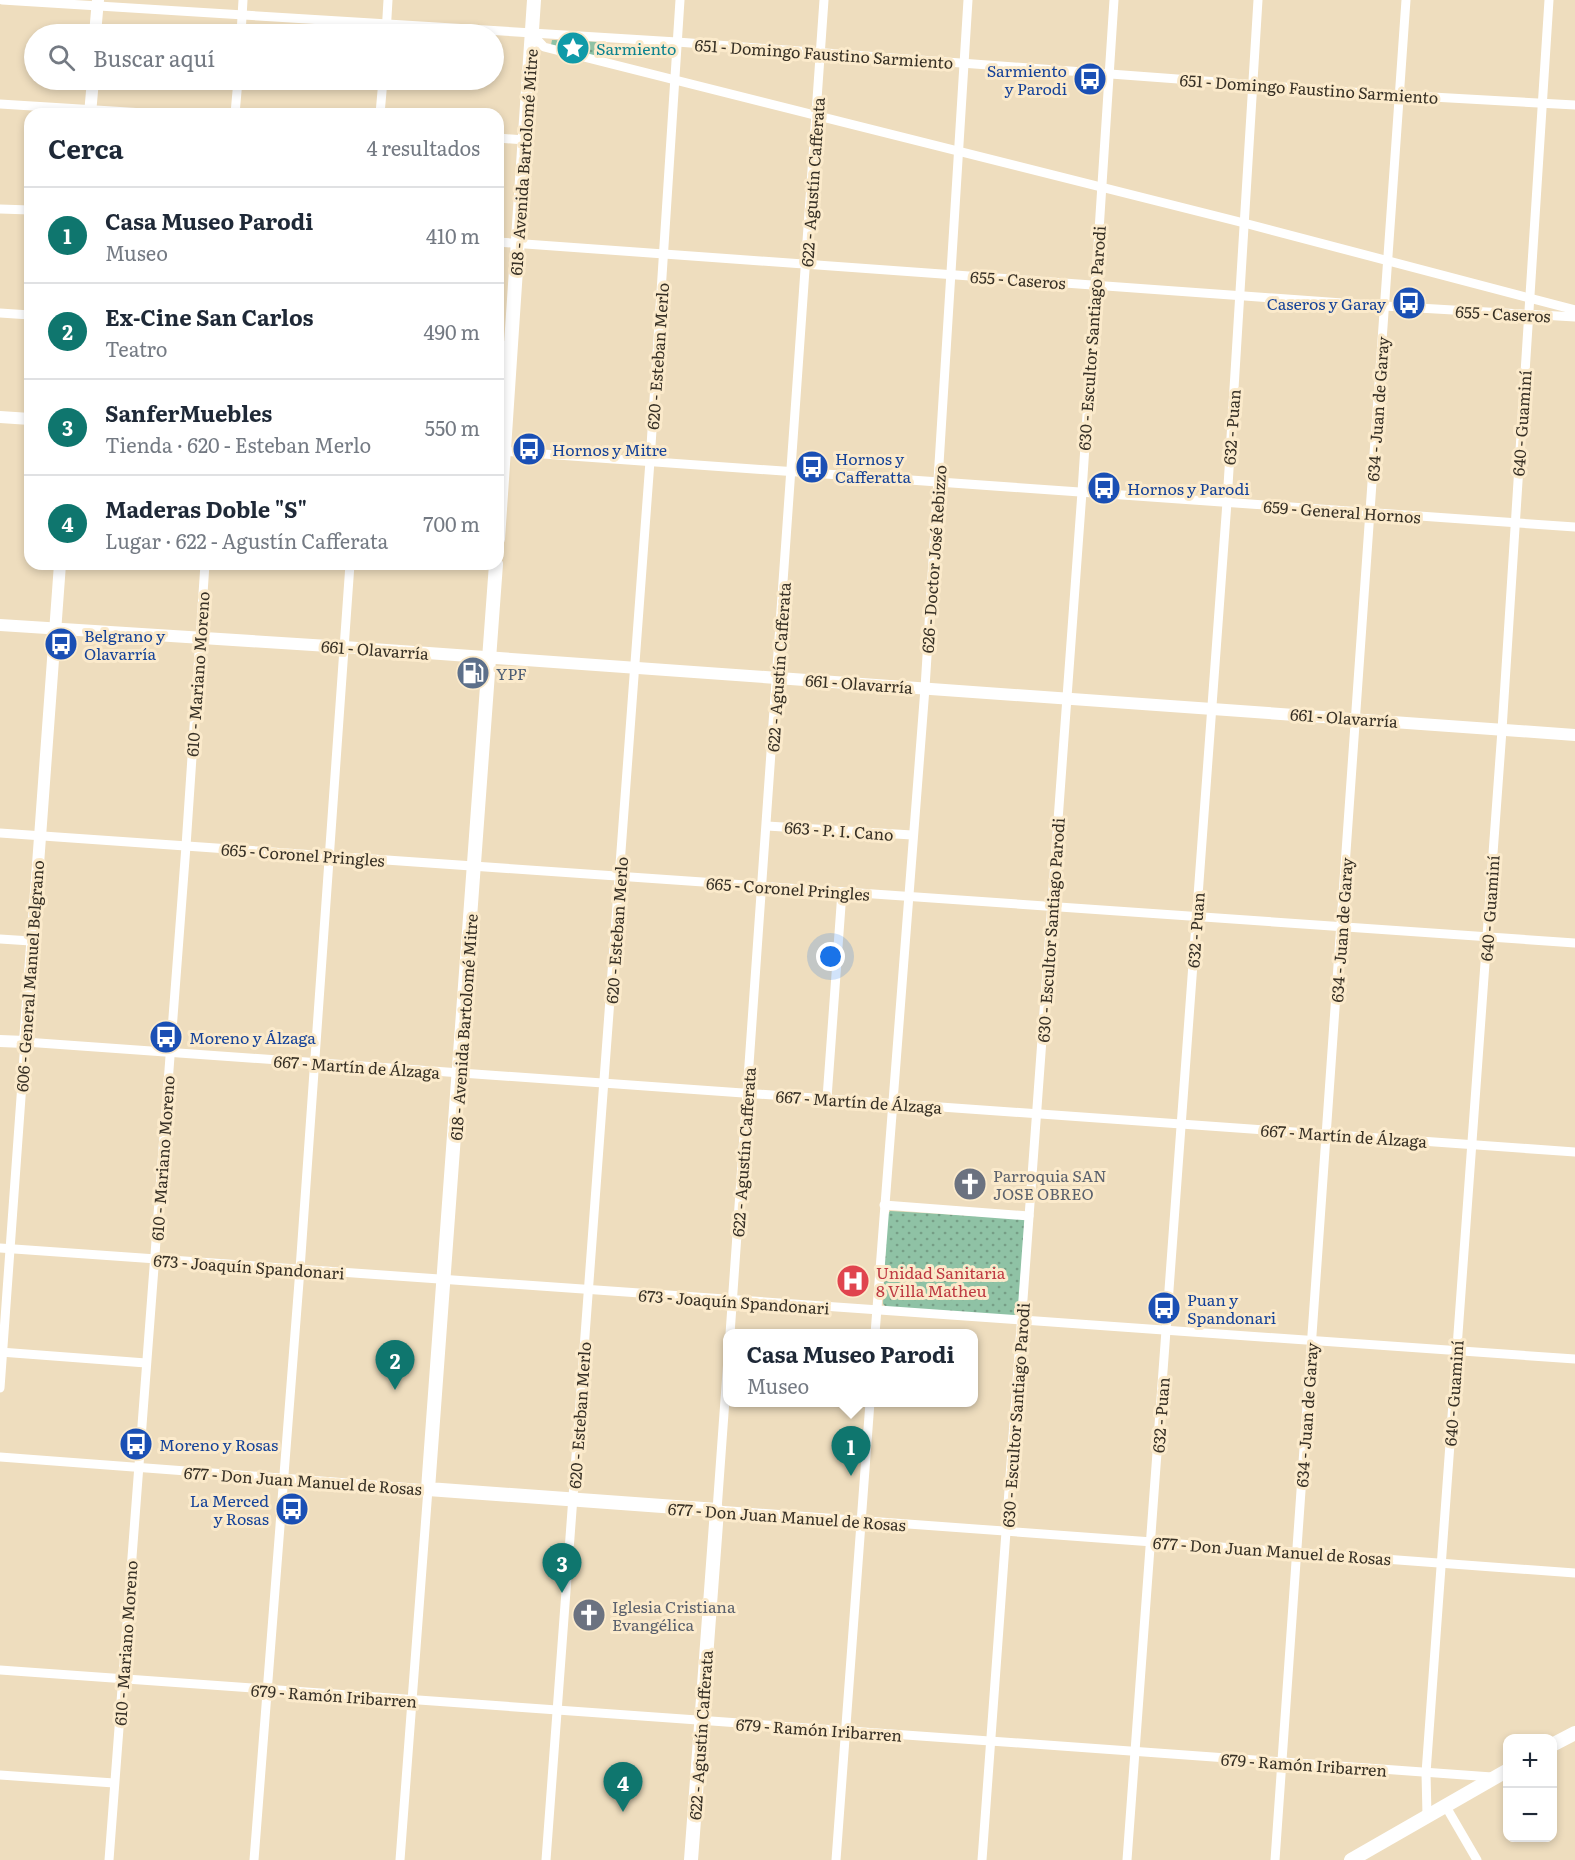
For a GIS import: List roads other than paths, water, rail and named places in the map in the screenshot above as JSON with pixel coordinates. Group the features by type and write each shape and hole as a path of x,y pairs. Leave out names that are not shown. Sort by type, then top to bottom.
{"main road":[{"name":"618 - Avenida Bartolomé Mitre","path":"504,346 517,243 534,0"},
{"name":"618 - Avenida Bartolomé Mitre","path":"428,1489 496,570"},
{"name":"677 - Don Juan Manuel de Rosas","path":"428,1489 717,1510"},
{"name":"622 - Agustín Cafferata","path":"691,1860 717,1510"},
{"path":"1557,1742 1575,1733"},
{"path":"1351,1860 1503,1773"}],"street":[{"name":"651 - Domingo Faustino Sarmiento","path":"2,0 97,3 324,24"},
{"path":"242,24 243,0"},
{"path":"386,24 388,0"},
{"name":"620 - Esteban Merlo","path":"546,1860 650,461 680,0"},
{"name":"622 - Agustín Cafferata","path":"730,1329 824,0"},
{"name":"626 - Doctor José Rebizzo","path":"875,1329 925,688 969,0"},
{"name":"630 - Escultor Santiago Parodi","path":"982,1860 1082,492 1114,0"},
{"name":"632 - Puan","path":"1127,1860 1227,502 1258,0"},
{"name":"634 - Juan de Garay","path":"1275,1860 1406,0"},
{"name":"640 - Guaminí","path":"1427,1815 1426,1773 1502,730 1549,0"},
{"path":"96,24 97,3"},
{"name":"651 - Domingo Faustino Sarmiento","path":"504,33 677,42 1252,85 1575,105"},
{"path":"532,34 544,47 1244,223 1575,310"},
{"path":"90,108 92,90"},
{"path":"236,108 237,90"},
{"path":"380,108 381,90"},
{"path":"0,104 45,108"},
{"path":"504,138 525,140"},
{"path":"0,209 24,210"},
{"name":"655 - Caseros","path":"504,242 1384,306 1575,317"},
{"path":"0,313 24,315"},
{"path":"0,417 24,419"},
{"name":"659 - General Hornos","path":"504,451 1575,527"},
{"name":"606 - General Manuel Belgrano","path":"0,1388 5,1248 25,1042 60,570"},
{"name":"610 - Mariano Moreno","path":"109,1860 186,846 204,570"},
{"path":"255,1860 350,570"},
{"name":"661 - Olavarría","path":"0,625 635,667 1575,735"},
{"name":"663 - P. I. Cano","path":"767,826 912,835"},
{"name":"665 - Coronel Pringles","path":"0,833 1575,943"},
{"path":"827,1098 842,892"},
{"path":"0,939 31,941"},
{"name":"667 - Martín de Álzaga","path":"0,1041 892,1102 1575,1152"},
{"path":"884,1205 1029,1216"},
{"name":"673 - Joaquín Spandonari","path":"5,1248 1575,1359"},
{"path":"1,1352 146,1363"},
{"name":"622 - Agustín Cafferata","path":"717,1510 724,1407"},
{"path":"836,1860 870,1407"},
{"name":"677 - Don Juan Manuel de Rosas","path":"0,1458 428,1489"},
{"path":"400,1860 428,1489"},
{"name":"677 - Don Juan Manuel de Rosas","path":"717,1510 1441,1561 1575,1573"},
{"name":"679 - Ramón Iribarren","path":"0,1671 1494,1778"},
{"path":"0,1775 114,1782"},
{"path":"1445,1805 1477,1860"}],"place":[{"name":"Sarmiento","path":"573,48"},
{"name":"Sarmiento y Parodi","path":"1090,79"},
{"name":"Caseros y Garay","path":"1409,303"},
{"name":"Hornos y Mitre","path":"529,449"},
{"name":"Hornos y Cafferatta","path":"812,467"},
{"name":"Hornos y Parodi","path":"1104,488"},
{"name":"Belgrano y Olavarría","path":"61,644"},
{"name":"YPF","path":"473,673"},
{"name":"Moreno y Álzaga","path":"166,1037"},
{"name":"Parroquia SAN JOSE OBREO","path":"970,1184"},
{"name":"Unidad Sanitaria 8 Villa Matheu","path":"853,1281"},
{"name":"Puan y Spandonari","path":"1164,1308"},
{"name":"Ex-Cine San Carlos","path":"395,1390"},
{"name":"Moreno y Rosas","path":"136,1444"},
{"name":"Casa Museo Parodi","path":"851,1476"},
{"name":"La Merced y Rosas","path":"292,1509"},
{"name":"SanferMuebles","path":"562,1593"},
{"name":"Iglesia Cristiana Evangélica","path":"589,1615"},
{"name":"Maderas Doble \"S\"","path":"623,1812"}]}
